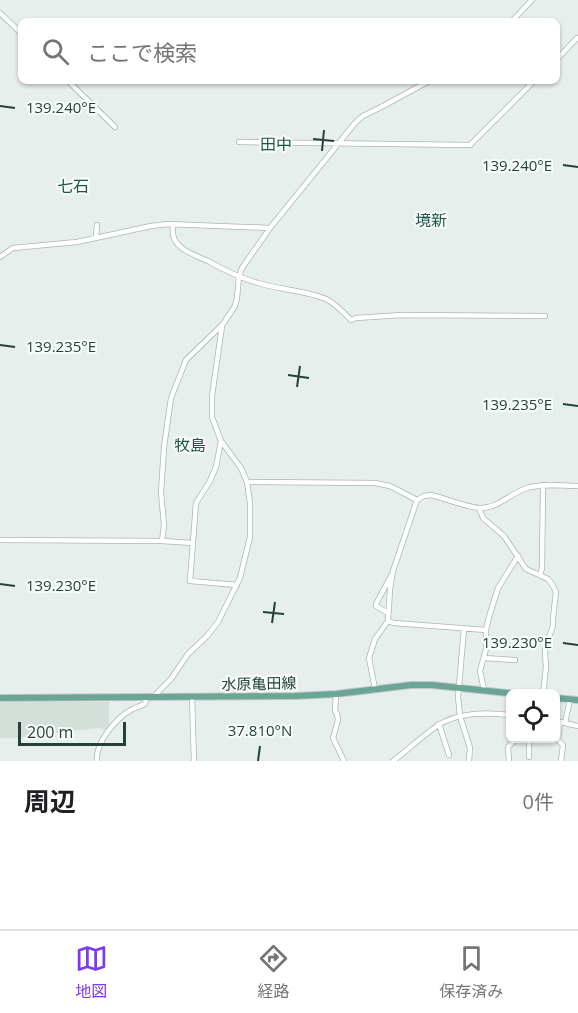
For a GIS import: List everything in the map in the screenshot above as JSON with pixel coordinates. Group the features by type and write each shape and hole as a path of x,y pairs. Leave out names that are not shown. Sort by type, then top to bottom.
{"main road":[{"name":"水原亀田線","path":"0,698 295,696 336,694 411,685 484,690 506,695"},
{"path":"560,698 578,700"}],"street":[{"path":"515,18 532,0"},
{"path":"0,13 18,30"},
{"path":"560,55 577,38"},
{"path":"72,84 115,126"},
{"path":"162,541 164,525 161,492 164,447 171,398 186,360 223,324 235,306 242,268 270,228 355,123 363,116 424,84"},
{"path":"239,142 470,145 531,84"},
{"path":"0,257 13,248 61,244 151,226 173,224 270,228"},
{"path":"173,224 174,238 177,243 192,254 239,277 261,284 302,291 326,300 334,304 351,320 401,315 545,316"},
{"path":"96,237 97,225"},
{"path":"155,697 218,622 237,585 251,533 247,482 241,468 221,441 212,417 211,404 223,324"},
{"path":"221,441 216,467 196,503 190,581 237,585"},
{"path":"247,482 375,483 390,486 417,500"},
{"path":"540,575 543,485"},
{"path":"388,613 376,604 393,571 417,500 431,495 479,508 496,504 527,488 543,485 578,486"},
{"path":"479,508 483,518 504,536 526,569 552,584 556,592 552,618 554,626 546,645 543,689"},
{"path":"0,540 192,543"},
{"path":"484,690 480,671 486,649 486,630 498,588 518,556"},
{"path":"375,689 369,658 375,639 388,621 393,571"},
{"path":"388,621 486,630"},
{"path":"464,629 458,704 470,748 469,761"},
{"path":"484,658 515,660"},
{"path":"336,694 335,711 338,720 333,738 344,761"},
{"path":"97,761 97,749 107,732 125,714 145,704 147,697"},
{"path":"192,697 194,761"},
{"path":"570,699 560,722 578,726"},
{"path":"393,761 439,724 460,716 486,713 506,715"},
{"path":"439,724 449,755"},
{"path":"560,742 563,745 561,761"},
{"path":"508,761 508,747 512,743"},
{"path":"529,743 529,756"}],"shaded area":[{"path":"0,702 109,702 109,728 107,730 99,728 62,732 47,736 0,738"}],"district":[{"name":"田中","path":"276,144"},
{"name":"七石","path":"73,186"},
{"name":"境新","path":"431,220"},
{"name":"牧島","path":"190,445"}]}
